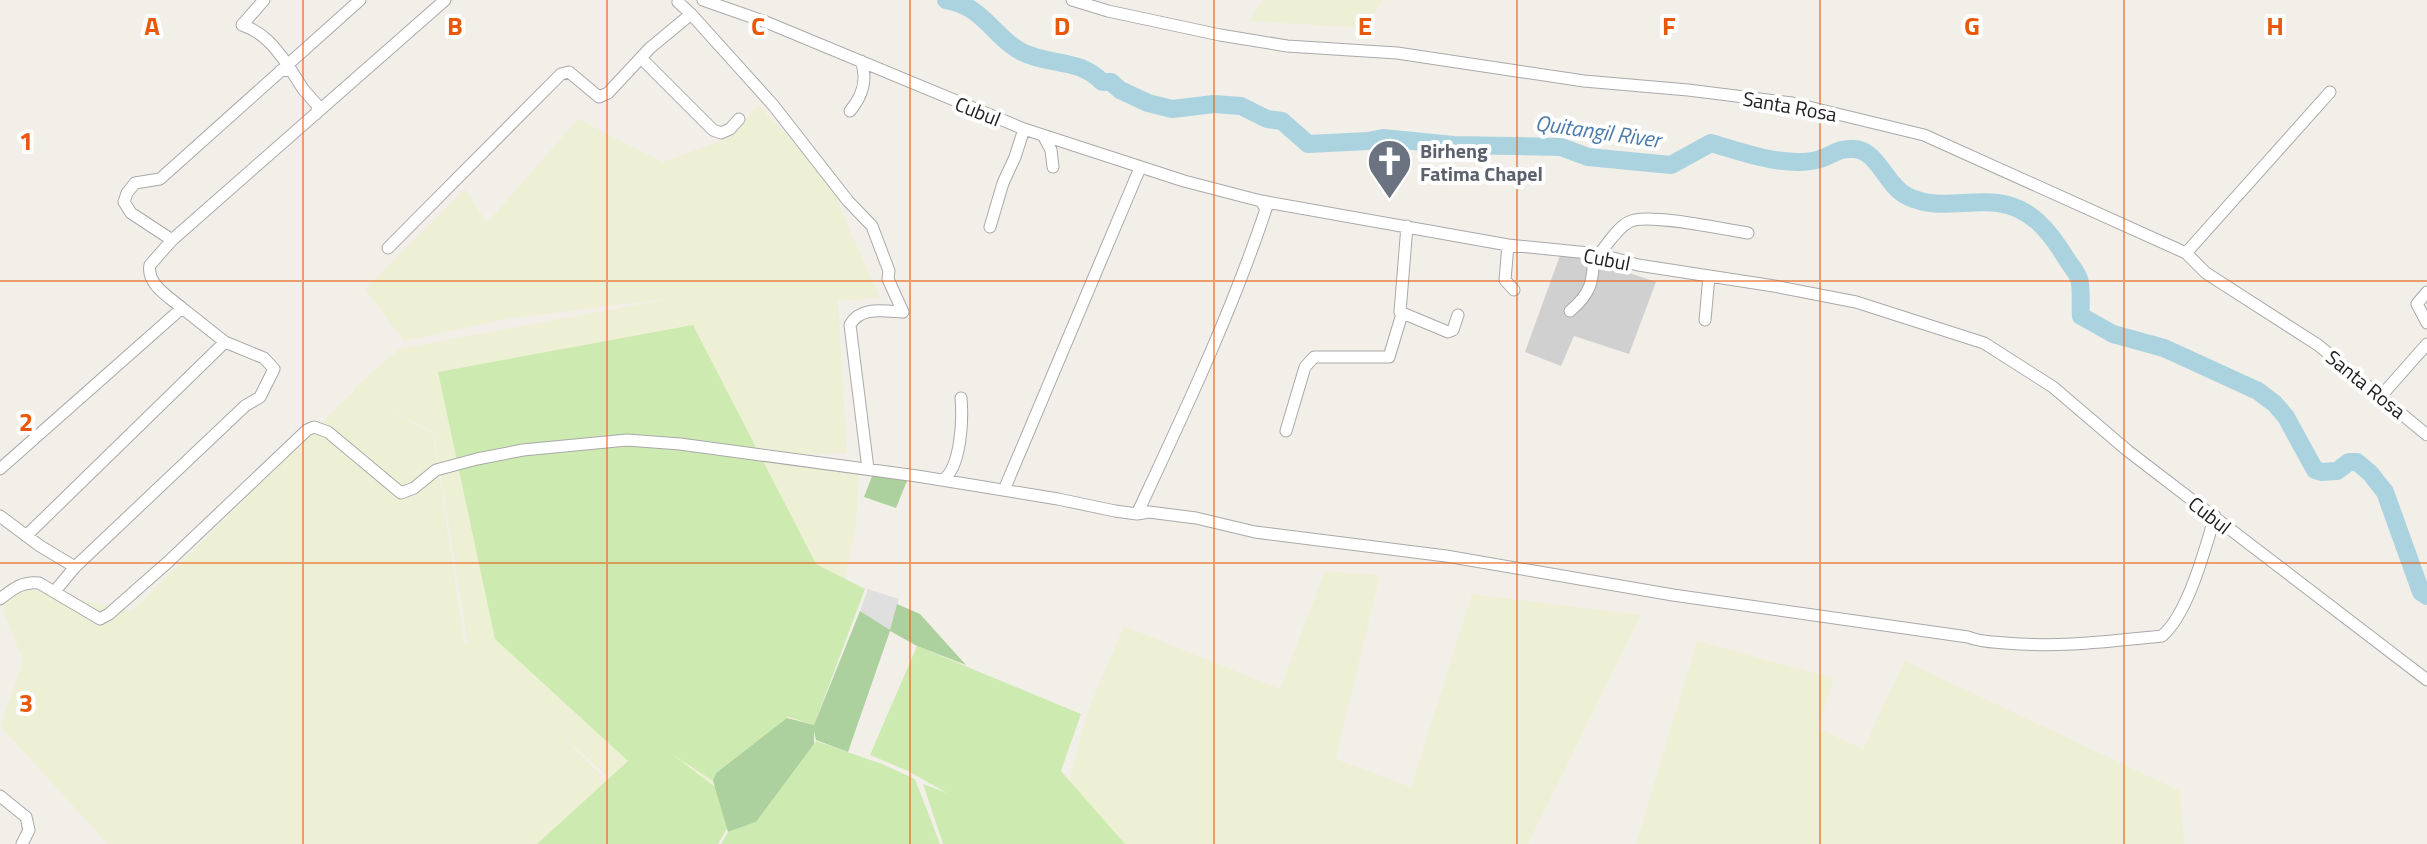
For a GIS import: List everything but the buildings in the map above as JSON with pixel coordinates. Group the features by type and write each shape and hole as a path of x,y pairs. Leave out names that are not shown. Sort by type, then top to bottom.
{"street":[{"path":"264,0 242,25 254,29 275,46 283,68"},
{"path":"172,240 131,213 124,202 127,193 135,183 160,179 360,0"},
{"path":"55,591 75,567 245,406 260,397 273,374 271,363 225,342 154,284 148,271 150,265 172,240 445,0"},
{"path":"679,0 773,105 848,201 872,226 889,271 888,279 903,312 863,311 854,316 850,325 868,469"},
{"name":"Cubul","path":"703,0 766,22 1024,129 1140,168 1261,201 1508,245 1596,254 1638,265 1856,302 1984,343 2053,387 2128,451 2427,680"},
{"name":"Santa Rosa","path":"1072,0 1220,35 1287,46 1397,53 1584,81 1792,103 1924,135 2186,253 2206,273 2318,345 2427,435"},
{"path":"388,248 561,74 569,72 599,97 608,93 641,58 691,14"},
{"path":"641,58 713,130 721,133 739,119"},
{"path":"850,111 864,84 865,73 861,61"},
{"path":"283,68 291,70 318,106 316,114"},
{"path":"2186,253 2330,92"},
{"path":"990,227 1024,129"},
{"path":"1043,135 1051,150 1053,167"},
{"path":"1004,490 1140,168"},
{"path":"1137,514 1207,365 1240,285 1266,209 1261,201"},
{"path":"1570,311 1592,284 1596,254 1627,222 1638,218 1748,233"},
{"path":"1286,431 1305,367 1314,357 1389,357 1402,314 1399,307 1407,226"},
{"path":"1508,245 1505,280 1514,290"},
{"path":"1705,320 1709,276"},
{"path":"2427,292 2417,304 2427,323"},
{"path":"0,469 182,308"},
{"path":"1402,314 1448,332 1453,330 1458,315"},
{"path":"26,536 225,342"},
{"path":"2381,396 2427,344"},
{"path":"943,480 950,474 958,449 961,398"},
{"path":"0,599 16,586 29,582 44,584 100,619 168,562 307,430 314,427 328,432 401,493 414,488 436,470 477,459 555,446 627,440 680,444 943,480 1137,514 1149,512 1196,518 1255,532 1446,556 1673,595 1968,637 1977,641 2025,645 2074,645 2162,636 2172,628 2200,565 2215,516"},
{"path":"0,516 75,567"},
{"path":"0,796 26,817 29,830 22,844"}],"shaded area":[{"path":"1562,250 1656,282 1629,354 1574,336 1561,366 1525,352"},
{"path":"868,589 899,599 890,630 860,611"}],"green space":[{"path":"1263,0 1384,0 1361,28 1249,21"},
{"path":"758,105 843,193 837,201 880,298 838,301 847,453 790,455 859,468 856,525 814,725 679,844 554,727 605,779 677,844 108,844 0,726 23,661 3,610 16,586 132,611 354,388 399,349 673,298 507,319 404,341 365,289 465,189 487,223 578,119 663,162 729,138","holes":["365,395 434,433 468,645 464,641 433,434"]},
{"path":"693,325 816,564 865,589 814,725 786,716 716,773 713,781 672,754 740,806 718,844 537,844 628,761 495,639 438,372"},
{"path":"874,471 909,476 896,508 864,497"},
{"path":"1325,571 1380,575 1336,759 1411,787 1472,594 1641,615 1528,844 1052,844 1088,710 1124,626 1280,689"},
{"path":"897,604 920,614 966,665 917,646 890,631 848,752 816,740 814,731 814,744 756,822 728,832 713,781 716,773 787,718 814,725 860,611 890,630"},
{"path":"1697,641 1834,678 1818,728 1863,749 1905,661 2180,791 2184,844 1636,844"},
{"path":"917,646 1081,714 1061,771 1125,844 943,844 923,784 947,793 908,771 870,755"},
{"path":"816,741 915,779 940,844 721,844 728,832 756,822"}],"waterway":[{"name":"Quitangil River","path":"946,0 959,3 979,15 1022,52 1084,69 1102,82 1111,82 1120,90 1148,103 1172,109 1214,104 1241,106 1267,119 1282,121 1308,144 1383,138 1453,145 1561,147 1588,157 1671,165 1711,143 1765,158 1794,162 1807,162 1854,149 1869,155 1893,185 1918,200 1941,204 1987,202 2010,205 2030,215 2046,230 2077,274 2081,316 2113,334 2164,348 2258,391 2286,417 2315,470 2337,471 2349,462 2357,462 2370,473 2385,492 2421,592 2427,596"}],"place":[{"name":"Birheng Fatima Chapel","path":"1389,201"}]}
